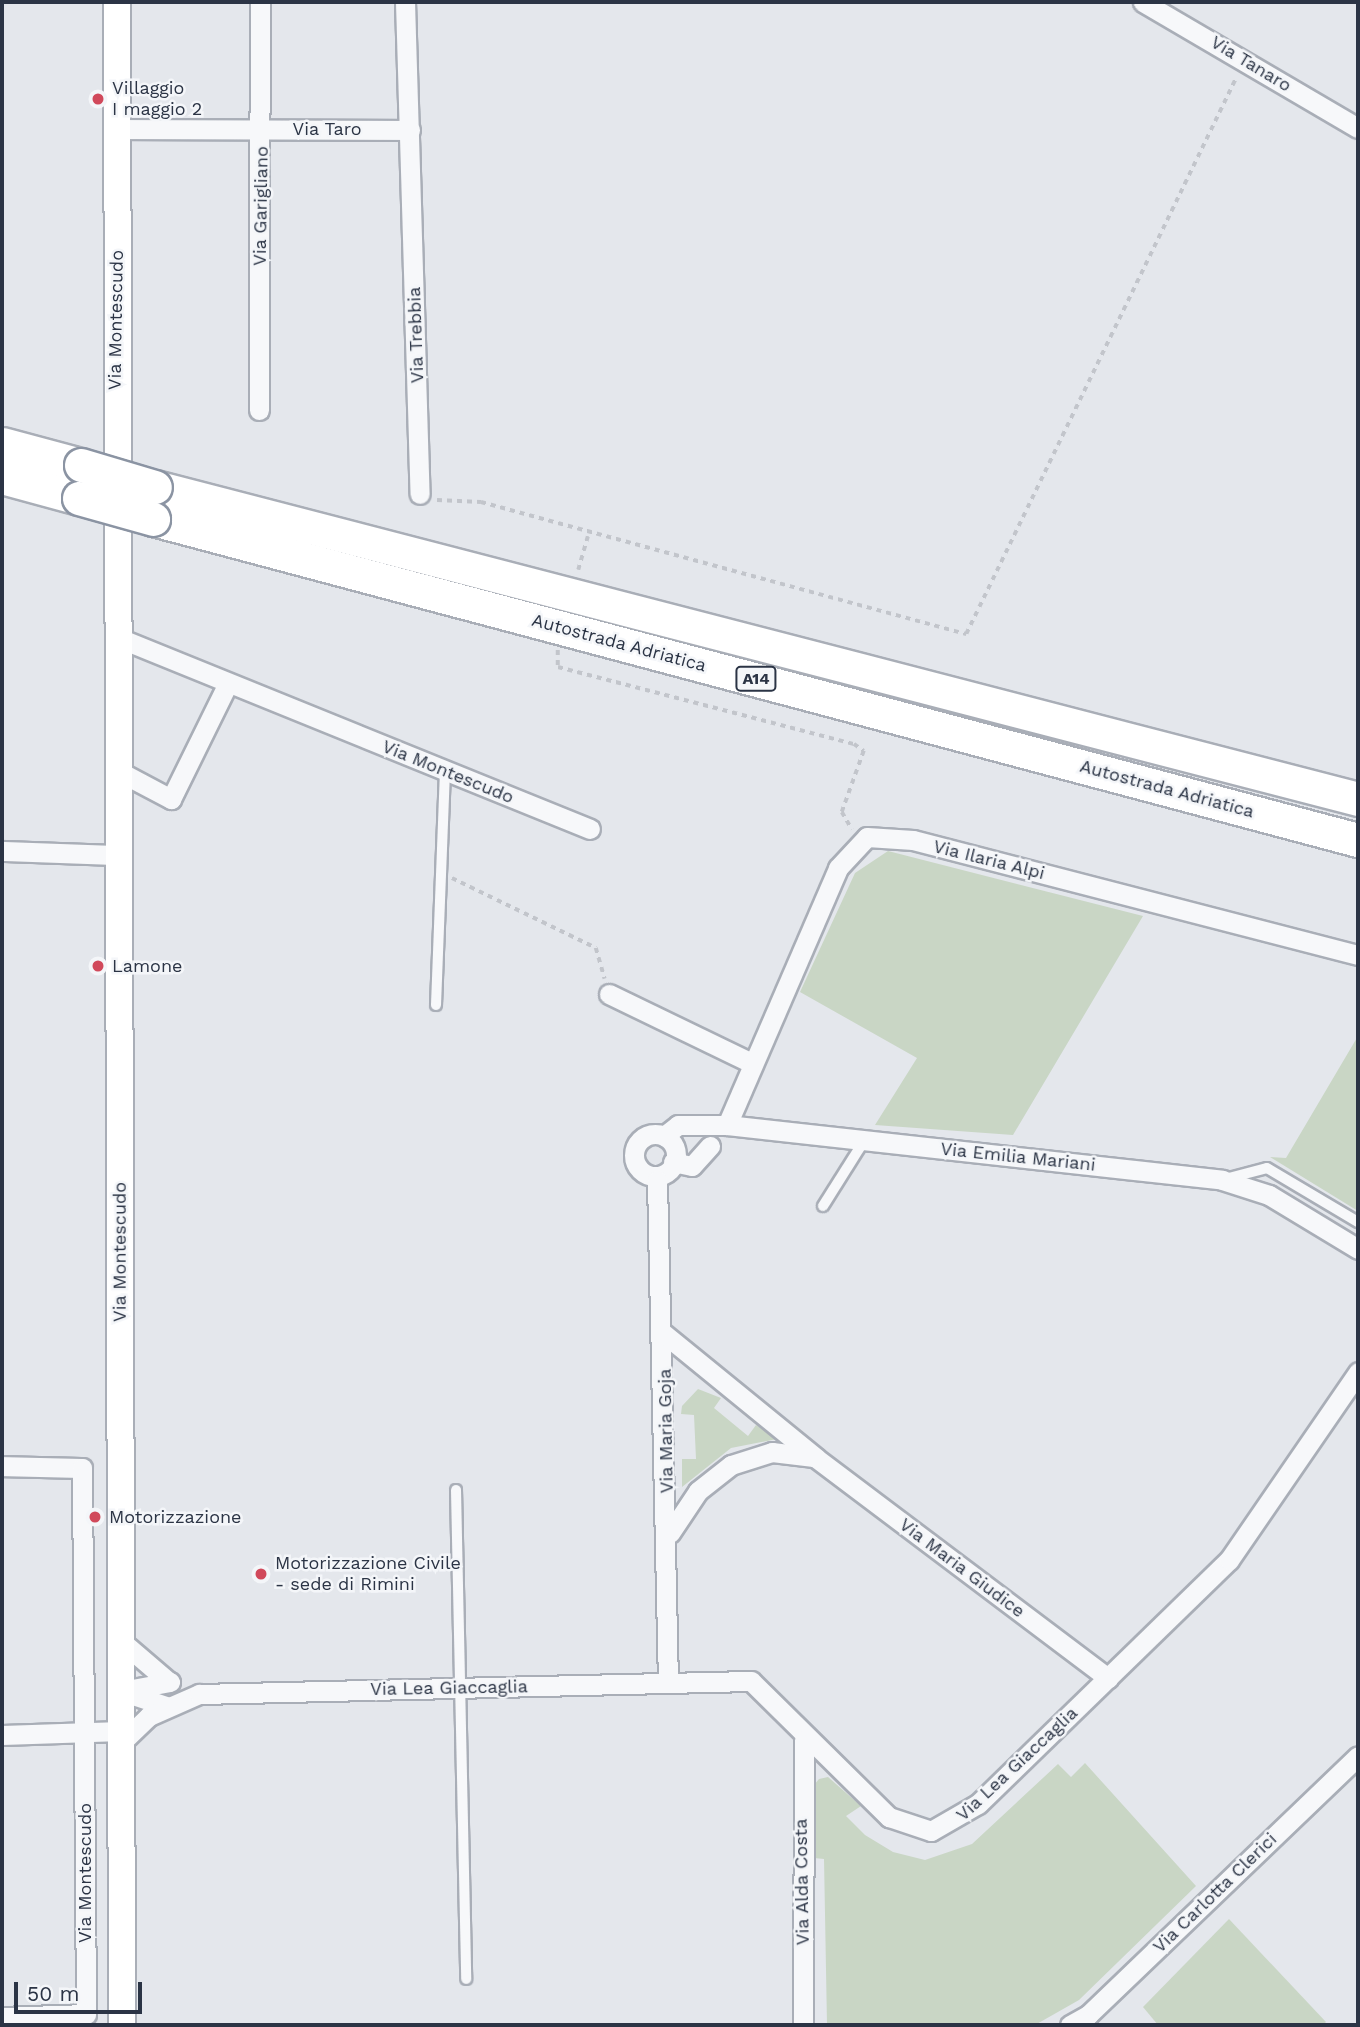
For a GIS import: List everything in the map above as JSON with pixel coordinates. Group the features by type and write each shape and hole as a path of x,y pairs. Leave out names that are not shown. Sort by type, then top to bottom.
{"highway":[{"name":"Autostrada Adriatica","path":"2,444 81,465 154,503 1358,840"},
{"name":"Autostrada Adriatica","path":"2,477 79,498 154,503 1358,799"}],"street":[{"name":"Via Montescudo","path":"117,2 124,2025"},
{"name":"Via Garigliano","path":"259,411 262,130 260,2"},
{"name":"Via Trebbia","path":"405,2 421,495"},
{"name":"Via Tanaro","path":"1143,2 1358,128"},
{"name":"Via Taro","path":"119,129 410,130"},
{"name":"Via Montescudo","path":"119,638 590,829"},
{"path":"120,772 171,799 228,683"},
{"name":"Via Ilaria Alpi","path":"859,843 887,835 913,840 1358,955"},
{"path":"727,1125 838,868 859,843"},
{"path":"2,851 119,855"},
{"path":"610,994 752,1063"},
{"name":"Via Emilia Mariani","path":"657,1180 645,1174 638,1148 646,1133 664,1136 678,1125 727,1125 1222,1180 1269,1195 1358,1250"},
{"path":"664,1136 673,1162"},
{"path":"673,1162 692,1166 710,1146"},
{"path":"657,1180 673,1162"},
{"name":"Via Maria Goja","path":"657,1180 668,1538 668,1683"},
{"name":"Via Maria Giudice","path":"663,1333 816,1458 1108,1678"},
{"name":"Via Lea Giaccaglia","path":"121,1737 166,1706 200,1694 751,1681 804,1740 889,1817 931,1830 978,1804 1229,1560 1358,1372"},
{"name":"Via Maria Giudice","path":"668,1538 686,1505 731,1465 772,1452 816,1458"},
{"name":"Via Montescudo","path":"2,1466 82,1468 86,2014 2,2017"},
{"name":"Via Lea Giaccaglia","path":"121,1642 170,1682 200,1694"},
{"path":"121,1691 170,1682"},
{"path":"121,1691 166,1706"},
{"path":"2,1735 83,1732 121,1737"},
{"name":"Via Alda Costa","path":"803,2025 804,1740"},
{"name":"Via Carlotta Clerici","path":"1070,2025 1358,1756"}],"lane":[{"path":"436,1005 445,771"},
{"path":"823,1206 864,1141"},
{"path":"1222,1180 1267,1168 1358,1222"},
{"path":"456,1490 466,1979"}],"path":[{"path":"421,495 481,502 588,536 965,634 1245,60"},
{"path":"576,577 588,536"},
{"path":"558,645 558,667 854,744 864,751 842,812 859,843"},
{"path":"441,872 596,947 610,994"}],"green space":[{"path":"888,851 1143,916 1013,1135 875,1125 917,1058 800,992 855,873"},
{"path":"1358,1036 1358,1211 1270,1157 1286,1158"},
{"path":"698,1389 721,1398 714,1408 748,1436 756,1425 777,1439 731,1448 682,1487 682,1459 696,1459 694,1415 681,1414 682,1406"},
{"path":"1085,1763 1196,1886 1079,2000 1035,2025 827,2025 824,1859 814,1858 814,1785 819,1779 828,1777 861,1806 846,1816 865,1835 893,1852 925,1860 972,1844 1058,1764 1071,1777"},
{"path":"1229,1919 1326,2022 1323,2025 1158,2025 1143,2007"}],"place":[{"name":"Villaggio I maggio 2","path":"98,99"},
{"name":"Lamone","path":"98,966"},
{"name":"Motorizzazione","path":"95,1517"},
{"name":"Motorizzazione Civile - sede di Rimini","path":"261,1574"}]}
